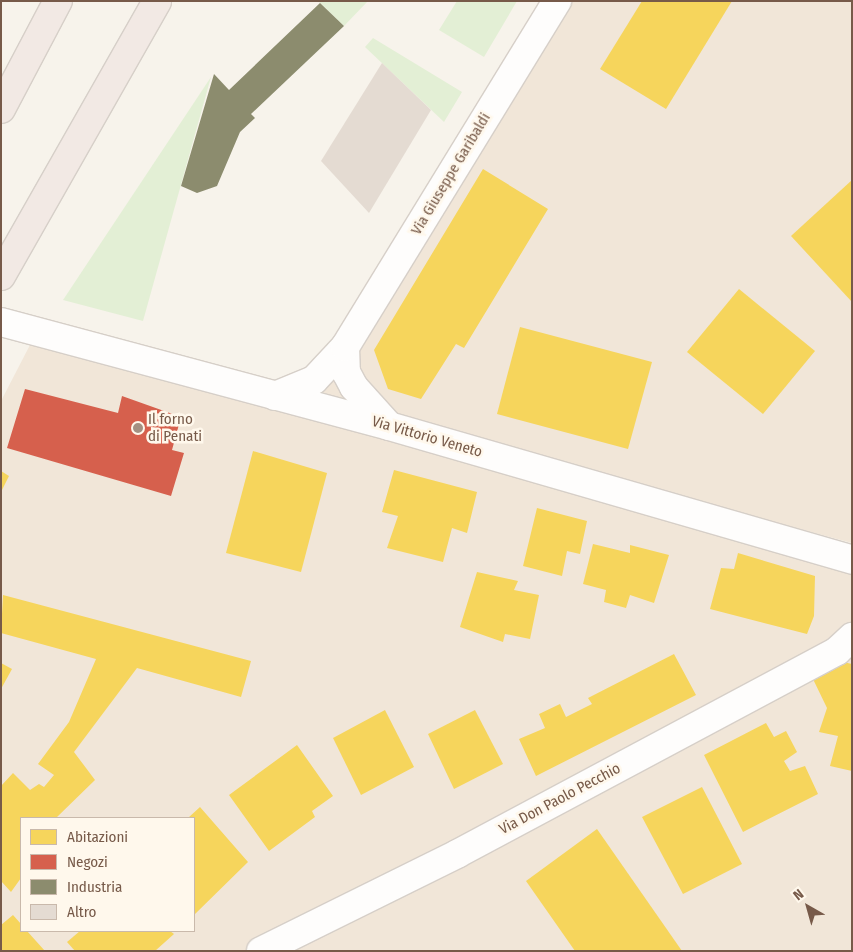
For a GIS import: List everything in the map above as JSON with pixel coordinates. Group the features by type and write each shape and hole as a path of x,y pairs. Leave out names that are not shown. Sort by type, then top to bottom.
{"highway":[{"path":"1,109 58,1"},
{"path":"1,276 157,1"}],"street":[{"name":"Via Giuseppe Garibaldi","path":"275,396 314,380 345,346 557,1"},
{"name":"Via Vittorio Veneto","path":"1,322 389,426 852,560"},
{"path":"345,346 346,372 354,387 389,426"},
{"name":"Via Don Paolo Pecchio","path":"261,951 458,854 847,646"}],"shaded area":[{"path":"567,1 852,1 852,543 305,395"},
{"path":"31,343 852,568 852,951 1,951 1,401"}],"green space":[{"path":"318,1 368,1 344,26"},
{"path":"457,1 517,1 484,57 439,30"},
{"path":"373,38 462,92 444,122 365,47"},
{"path":"211,77 143,321 63,300"}],"building: Abitazioni":[{"path":"642,1 732,1 666,109 600,69"},
{"path":"483,169 548,209 464,348 456,344 421,399 388,389 374,350"},
{"path":"852,180 852,302 791,236"},
{"path":"739,289 815,351 763,414 687,352"},
{"path":"520,327 652,362 628,449 497,414"},
{"path":"253,451 327,473 301,572 226,553"},
{"path":"394,470 477,492 467,533 452,528 443,562 387,548 398,516 382,512"},
{"path":"1,471 9,476 1,492"},
{"path":"537,508 587,521 580,554 567,551 562,576 523,566"},
{"path":"593,544 630,553 630,545 669,555 654,603 630,595 626,608 604,602 606,590 583,584"},
{"path":"738,553 815,576 814,616 807,634 710,609 721,568 734,569"},
{"path":"477,572 518,581 514,590 539,595 530,639 505,634 503,642 460,627"},
{"path":"3,595 251,661 241,697 137,668 74,752 95,780 57,817 20,817 20,879 11,892 1,881 1,786 13,773 30,790 39,784 44,787 54,775 38,764 69,722 96,659 1,633"},
{"path":"674,654 696,695 536,776 519,739 545,728 539,714 560,704 566,717 592,704 588,698"},
{"path":"843,662 852,664 852,771 830,766 838,736 819,732 827,708 812,677"},
{"path":"1,663 12,669 1,689"},
{"path":"385,710 414,767 361,795 333,738"},
{"path":"475,710 503,764 454,789 428,734"},
{"path":"766,723 774,737 786,731 797,752 784,761 790,771 805,766 818,794 743,832 704,755"},
{"path":"297,745 333,796 312,811 315,817 269,851 229,795"},
{"path":"702,787 742,864 683,894 642,817"},
{"path":"200,807 248,862 195,914 195,817 189,817"},
{"path":"597,829 682,951 575,951 526,881"},
{"path":"13,915 20,923 20,932 28,932 45,951 1,951 1,925"},
{"path":"79,932 171,932 174,934 155,951 75,951 67,942"}],"building: Negozi":[{"path":"25,389 118,413 122,396 181,417 172,450 184,453 171,496 7,448"}],"building: Industria":[{"path":"320,3 344,26 251,114 255,118 240,132 217,186 197,193 181,186 214,74 229,90"}],"building: Altro":[{"path":"382,63 431,110 369,213 321,161"}],"place":[{"name":"Il forno di Penati","path":"138,428"}]}
